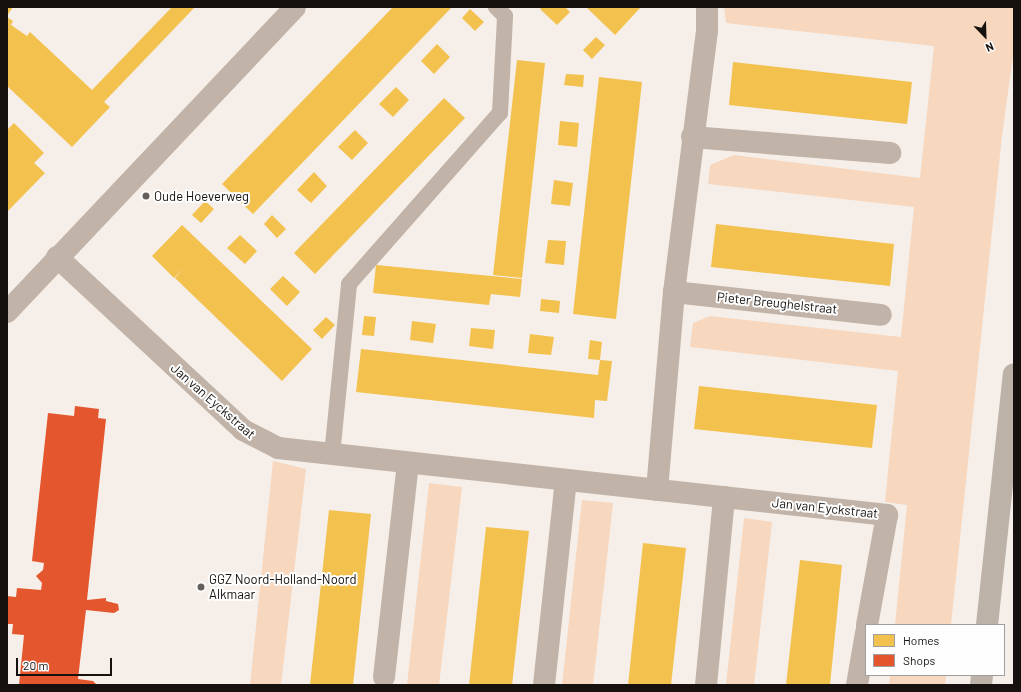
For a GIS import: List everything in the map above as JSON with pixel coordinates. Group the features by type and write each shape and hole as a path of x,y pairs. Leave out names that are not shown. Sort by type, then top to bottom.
{"highway":[{"path":"987,624 1014,374"}],"street":[{"path":"658,490 674,292 692,137 707,31 707,7"},
{"path":"7,312 286,11"},
{"path":"692,137 890,153"},
{"name":"Jan van Eyckstraat","path":"57,257 243,430 278,448 408,464 887,515 868,624"},
{"name":"Pieter Breughelstraat","path":"674,292 881,315"},
{"path":"384,677 408,464"},
{"path":"544,685 566,480"},
{"path":"706,685 724,498"},
{"path":"857,685 865,639"}],"lane":[{"path":"332,455 349,284 500,113 505,16 496,7"}],"shaded area":[{"path":"724,7 1014,7 1014,49 1002,136 951,624 895,624 907,505 885,502 898,371 690,347 693,323 710,316 901,337 914,207 708,184 710,165 734,155 920,178 934,46 726,23"},
{"path":"273,461 306,469 281,685 250,685"},
{"path":"429,483 462,487 439,685 407,685"},
{"path":"582,500 613,503 593,685 562,685"},
{"path":"744,518 772,522 754,685 726,685"},
{"path":"890,676 946,676 945,685 889,685"}],"building: Homes":[{"path":"7,7 13,7 7,16"},
{"path":"172,7 195,7 104,102 110,107 72,147 7,86 7,17 13,21 11,25 27,36 30,32 92,90"},
{"path":"393,7 452,7 253,214 222,184"},
{"path":"542,7 565,7 570,12 557,25 540,9"},
{"path":"586,7 641,7 615,35"},
{"path":"470,9 484,22 475,31 462,18"},
{"path":"596,37 605,45 592,59 583,50"},
{"path":"437,44 450,57 434,74 421,61"},
{"path":"517,60 545,63 522,278 493,275"},
{"path":"733,62 912,82 907,124 729,105"},
{"path":"566,74 584,75 583,87 564,85"},
{"path":"599,77 642,82 616,319 573,314"},
{"path":"396,87 409,100 393,117 379,104"},
{"path":"444,98 465,118 315,274 294,253"},
{"path":"560,121 579,123 577,147 558,145"},
{"path":"14,123 44,153 34,163 45,173 7,212 7,130"},
{"path":"355,130 368,143 352,160 338,147"},
{"path":"314,172 327,186 311,203 297,190"},
{"path":"554,180 573,183 570,206 551,204"},
{"path":"205,201 214,209 201,223 192,215"},
{"path":"272,215 286,229 277,238 264,224"},
{"path":"716,224 894,244 890,286 711,267"},
{"path":"182,225 312,349 282,381 175,278 184,268 174,278 152,256"},
{"path":"240,235 257,251 245,264 227,248"},
{"path":"548,240 566,241 564,265 545,263"},
{"path":"376,265 522,279 520,297 491,294 489,305 373,293"},
{"path":"283,276 300,292 287,306 270,289"},
{"path":"541,299 560,301 559,313 540,311"},
{"path":"364,316 376,317 374,336 362,335"},
{"path":"326,317 335,325 322,339 313,330"},
{"path":"412,321 436,324 433,343 410,340"},
{"path":"471,328 495,330 493,349 469,346"},
{"path":"530,334 554,337 551,355 528,353"},
{"path":"590,340 602,342 600,360 588,359"},
{"path":"361,349 598,375 600,360 612,361 607,401 595,400 594,418 356,392"},
{"path":"699,386 877,405 872,448 694,429"},
{"path":"329,510 371,514 353,685 310,685"},
{"path":"486,527 529,531 512,685 469,685"},
{"path":"643,543 686,548 671,685 628,685"},
{"path":"800,560 842,565 830,685 786,685"}],"building: Shops":[{"path":"75,406 99,409 98,418 106,419 87,600 106,598 106,601 118,604 119,610 114,613 86,610 78,679 93,681 97,685 19,685 24,635 12,634 13,624 7,624 7,596 16,597 17,588 41,590 42,583 36,576 43,570 44,563 32,561 48,413 74,416"}],"place":[{"name":"Oude Hoeverweg","path":"146,196"},
{"name":"GGZ Noord-Holland-Noord Alkmaar","path":"201,587"}]}
